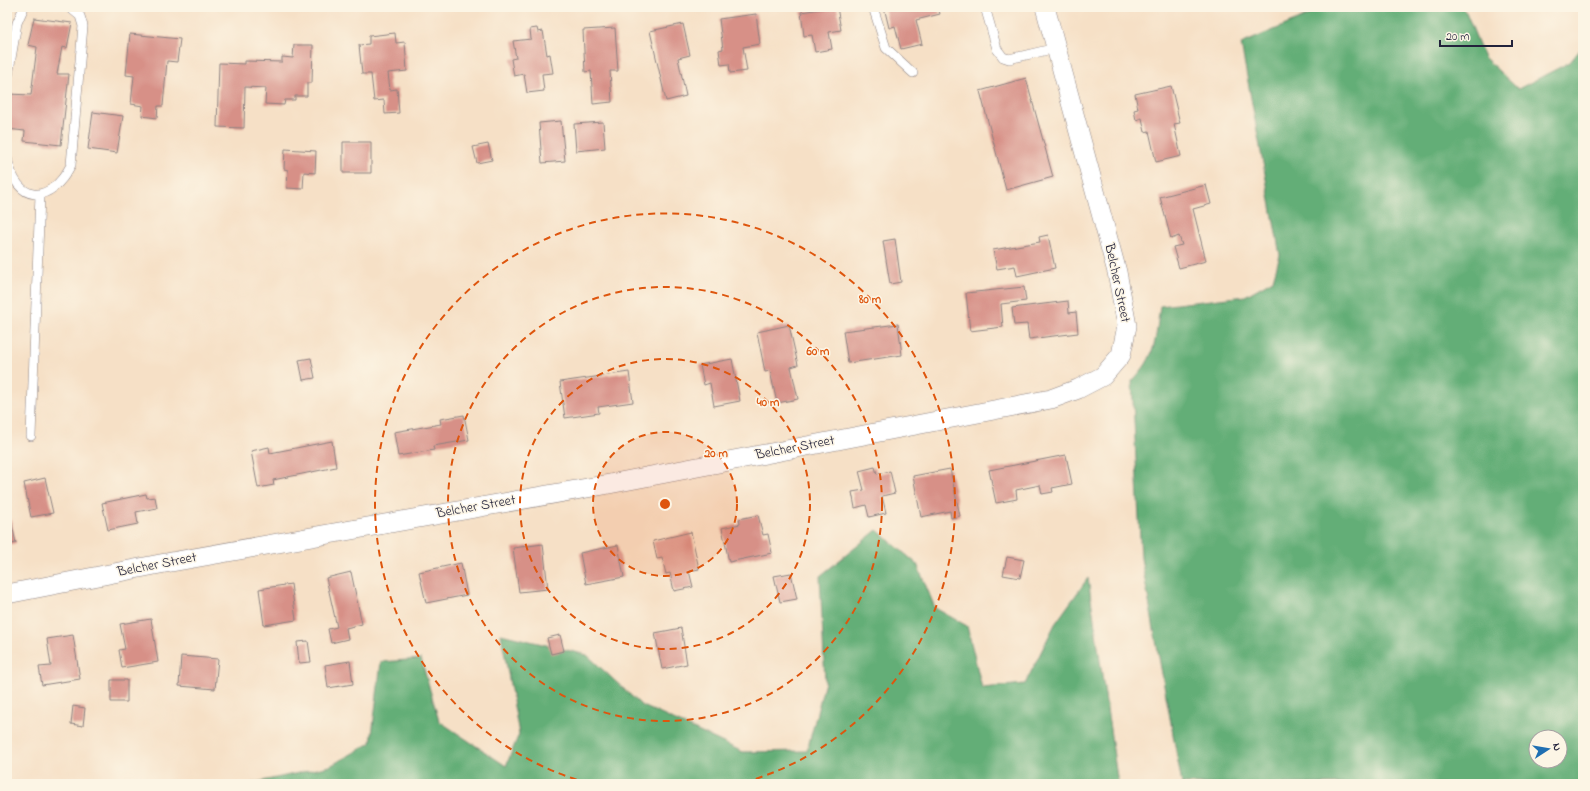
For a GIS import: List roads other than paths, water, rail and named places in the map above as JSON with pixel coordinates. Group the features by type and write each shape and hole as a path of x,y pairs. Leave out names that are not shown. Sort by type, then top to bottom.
{"street":[{"name":"Belcher Street","path":"7,594 160,564 604,484 1050,400 1078,389 1103,376 1121,355 1128,326 1117,272 1045,7"}],"lane":[{"path":"7,82 17,23 24,7"},
{"path":"7,158 10,170 17,183 26,192 40,195 55,189 65,178 72,165 83,26 80,16 69,7"},
{"path":"873,7 886,48 913,73"},
{"path":"985,7 997,49 1003,57 1009,59 1056,48"},
{"path":"31,436 40,195"}]}
